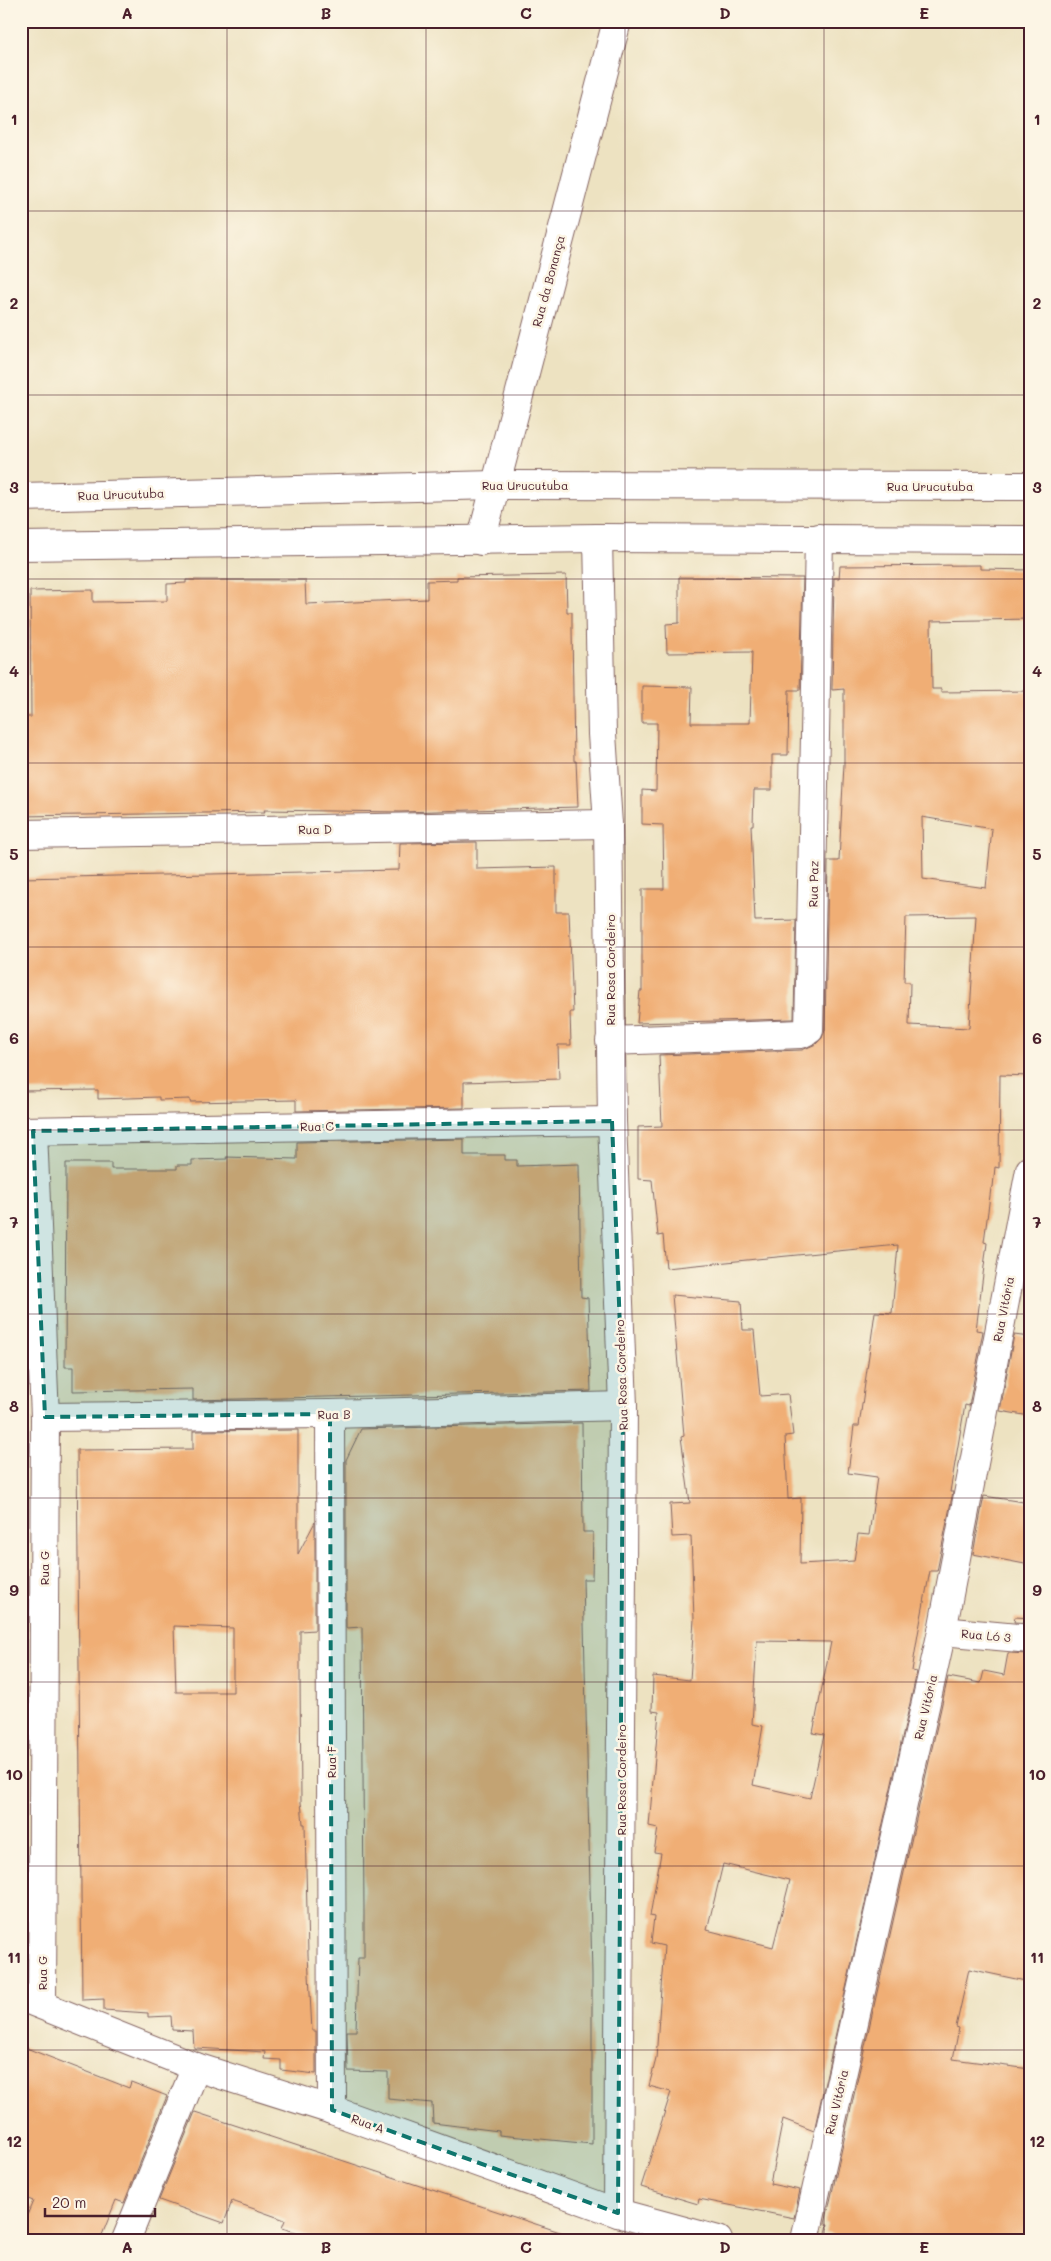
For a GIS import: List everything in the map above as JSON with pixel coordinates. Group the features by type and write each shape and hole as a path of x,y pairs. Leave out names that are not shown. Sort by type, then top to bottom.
{"street":[{"name":"Rua da Bonança","path":"481,541 616,21"},
{"name":"Rua Urucutuba","path":"21,497 495,485 1030,486"},
{"path":"21,546 598,538 1030,540"},
{"name":"Rua Rosa Cordeiro","path":"598,538 602,734 608,824 612,1121 623,1406 618,2213"},
{"name":"Rua Paz","path":"610,1042 801,1034 809,1030 819,538"},
{"name":"Rua D","path":"21,834 608,824"},
{"name":"Rua C","path":"27,1131 612,1121"},
{"name":"Rua G","path":"27,1131 44,1418 32,2001"},
{"name":"Rua Vitória","path":"805,2240 942,1631 1030,1170"},
{"name":"Rua B","path":"44,1418 330,1414 623,1406"},
{"name":"Rua F","path":"330,1414 332,2110"},
{"name":"Rua Ló 3","path":"942,1631 1030,1639"},
{"name":"Rua A","path":"32,2001 196,2067 332,2110 618,2213 718,2240"},
{"path":"126,2240 196,2067"}],"highlighted area":[{"path":"612,1121 623,1406 618,2213 332,2110 330,1414 45,1417 33,1131"}],"building":[{"path":"980,565 980,569 1030,570 1030,619 931,621 932,689 941,689 941,692 1030,691 1030,1076 1000,1075 999,1168 995,1167 993,1187 991,1188 984,1242 987,1243 976,1330 983,1331 969,1406 965,1405 950,1492 953,1492 937,1571 930,1571 912,1671 917,1672 814,2131 783,2119 770,2184 800,2190 794,2218 699,2199 698,2204 641,2187 671,2092 649,2086 656,2059 664,1946 651,1943 654,1917 650,1916 661,1853 654,1852 658,1828 649,1826 659,1712 652,1711 653,1676 690,1680 694,1619 691,1536 672,1537 670,1504 690,1503 681,1437 684,1436 672,1295 741,1301 743,1330 754,1330 760,1396 788,1394 793,1435 785,1436 788,1499 801,1498 800,1564 854,1561 858,1534 869,1535 877,1477 848,1473 854,1426 859,1426 875,1312 892,1313 898,1245 666,1268 663,1235 658,1236 652,1180 638,1179 638,1127 662,1126 659,1055 802,1050 816,1044 822,1038 825,1030 828,861 839,861 844,764 844,689 832,690 834,578 839,578 840,566","holes":["922,817 992,829 986,888 923,879","976,916 969,1028 909,1025 910,982 904,982 906,917","757,1641 831,1642 813,1733 824,1735 810,1798 753,1785 763,1726 752,1724","723,1864 790,1880 773,1947 707,1930"]},
{"path":"566,575 567,612 572,612 574,761 576,761 578,807 400,812 264,810 265,812 21,816 21,717 31,717 30,591 93,590 93,602 167,601 167,584 186,583 186,580 305,580 306,604 427,599 427,581 457,580 457,577"},
{"path":"679,577 803,578 800,690 789,690 788,755 772,755 772,790 754,790 753,825 751,825 755,921 796,920 794,1019 637,1023 640,991 642,991 642,889 664,889 663,825 642,824 642,790 656,791 657,723 642,723 642,686 692,687 691,723 750,723 752,652 667,653 666,624 679,623"},
{"path":"477,842 477,869 556,867 556,912 569,912 573,1012 570,1012 571,1045 558,1045 559,1079 464,1082 464,1108 296,1111 296,1100 190,1102 190,1099 159,1100 159,1097 98,1099 98,1090 21,1091 21,878 399,870 400,843"},
{"path":"464,1139 464,1155 505,1155 505,1160 517,1160 517,1166 579,1164 581,1297 588,1298 591,1391 193,1400 193,1389 73,1391 73,1367 65,1367 66,1163 111,1163 111,1169 177,1169 177,1165 192,1165 192,1160 227,1159 226,1157 297,1159 297,1142"},
{"path":"1014,1335 1030,1337 1030,1416 1000,1411"},
{"path":"582,1423 583,1532 593,1532 592,1579 583,1579 592,1975 592,2144 499,2135 499,2131 433,2123 432,2103 388,2099 388,2072 348,2071 347,2031 356,2031 358,1958 364,1958 364,1914 362,1627 346,1628 346,1460 361,1429"},
{"path":"298,1430 298,1554 315,1522 315,1630 300,1631 300,1676 301,1802 303,1824 305,1824 308,1955 312,2031 316,2031 316,2074 281,2070 281,2060 264,2059 265,2052 194,2048 193,2031 172,2030 171,2016 148,2017 148,2013 104,2010 104,1999 82,2000 77,1450 193,1449 193,1431","holes":["174,1626 233,1628 233,1692 176,1692"]},
{"path":"984,1496 1030,1503 1030,1565 973,1554"},
{"path":"1015,1617 1030,1618 1030,1623 1014,1622"},
{"path":"1008,1653 1030,1654 1030,1982 969,1969 956,2027 959,2028 953,2059 1030,2069 1030,2240 853,2240 826,2233 828,2224 825,2224 948,1677 981,1683 984,1671 1004,1675"},
{"path":"21,2046 129,2088 131,2082 167,2096 124,2203 116,2200 100,2240 21,2240 21,2230 33,2201 21,2196"},
{"path":"195,2112 566,2234 566,2240 322,2240 282,2228 285,2220 232,2201 224,2223 159,2200"}]}
